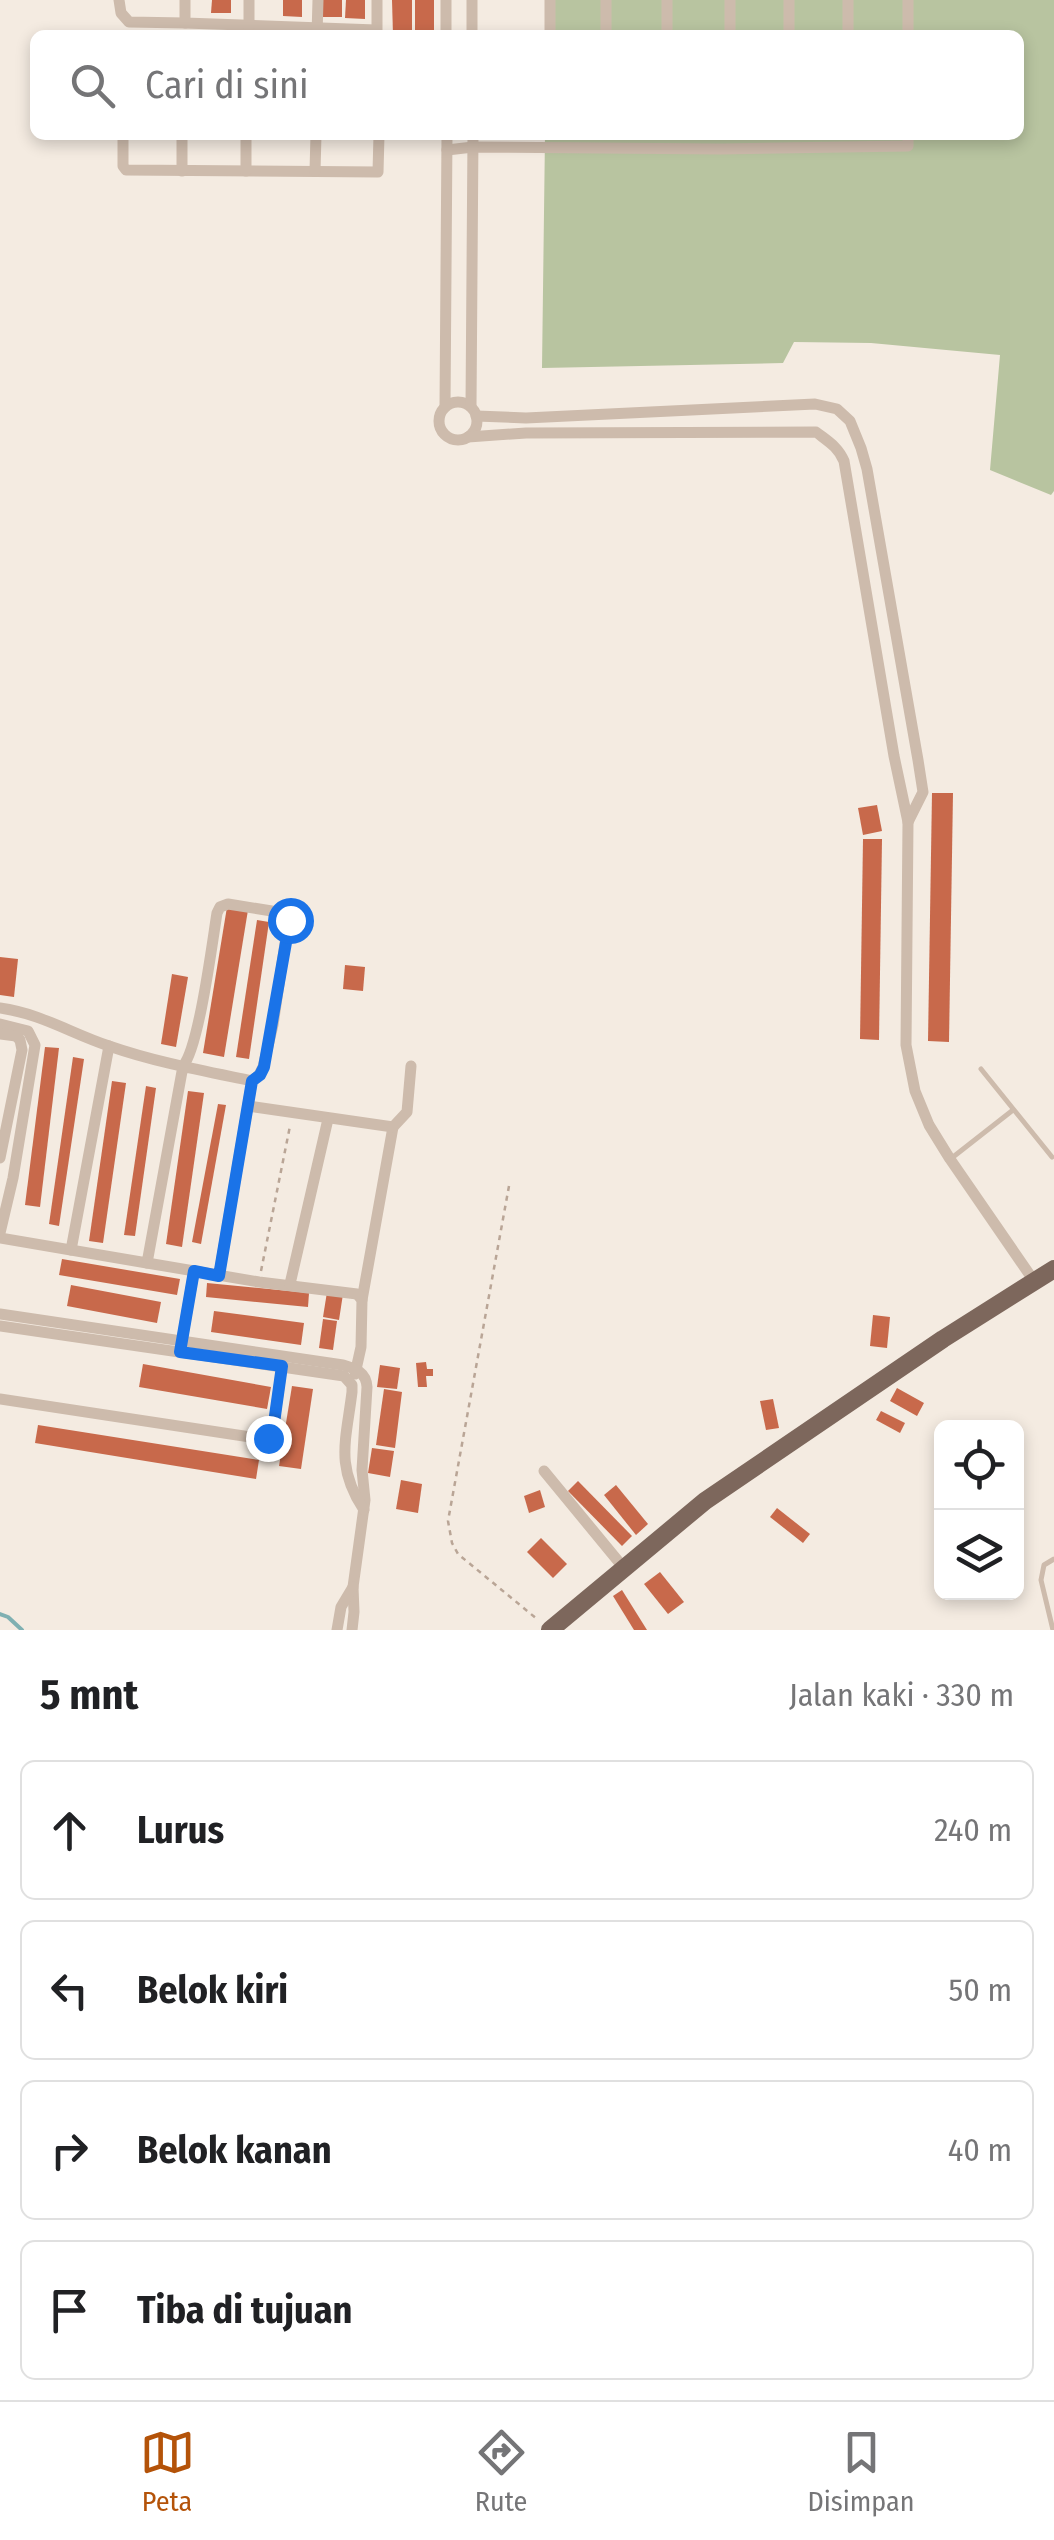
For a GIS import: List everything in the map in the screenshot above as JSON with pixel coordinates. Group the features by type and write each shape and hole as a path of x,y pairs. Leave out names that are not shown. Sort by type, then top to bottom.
{"main road":[{"path":"550,1630 705,1501 943,1339 1054,1270"}],"street":[{"path":"119,0 121,13 129,22 294,30"},
{"path":"185,0 185,23"},
{"path":"249,26 250,0"},
{"path":"317,30 318,0"},
{"path":"376,30 378,0"},
{"path":"446,0 446,30"},
{"path":"472,0 472,30"},
{"path":"550,0 550,30"},
{"path":"606,0 606,30"},
{"path":"667,0 667,30"},
{"path":"730,0 730,30"},
{"path":"789,0 789,30"},
{"path":"848,0 848,30"},
{"path":"908,0 908,30"},
{"path":"123,140 126,170 378,172 379,140"},
{"path":"182,140 182,171"},
{"path":"246,140 246,171"},
{"path":"315,171 316,140"},
{"path":"446,140 445,406 438,420 441,431 450,439 526,433 816,432 835,445 844,461 908,822 906,1045 916,1091 929,1125 950,1159 1034,1281"},
{"path":"730,140 730,149"},
{"path":"447,150 473,141 665,142 730,149 846,141 908,146 908,140"},
{"path":"468,437 475,428 473,141"},
{"path":"445,406 459,402 474,411 526,418 814,404 837,408 850,421 867,469 923,792 908,822"},
{"path":"146,1263 217,913 228,904 284,912 290,920 273,1025 264,1067 252,1081 219,1276"},
{"path":"0,1008 31,1013 109,1046 252,1081"},
{"path":"0,1024 28,1031 0,1158"},
{"path":"27,1039 64,1028"},
{"path":"0,1034 27,1039 36,1045 0,1236 219,1276 357,1294 362,1300"},
{"path":"71,1250 109,1046"},
{"path":"352,1630 353,1587 364,1510 344,1464 352,1385 360,1347 362,1300 392,1128 407,1112 411,1066"},
{"path":"248,1106 392,1128"},
{"path":"290,1284 328,1120"},
{"path":"181,1347 194,1271"},
{"path":"0,1314 344,1376 352,1385"},
{"path":"0,1326 356,1368 364,1375 367,1387 360,1494"},
{"path":"0,1399 263,1439 271,1436 273,1430 282,1366"},
{"path":"544,1471 623,1568"},
{"path":"336,1630 340,1607 353,1587"},
{"path":"340,1607 354,1612"}],"lane":[{"path":"981,1069 1052,1158"},
{"path":"950,1159 1013,1110"},
{"path":"1053,1630 1040,1580 1044,1565 1054,1559"}],"path":[{"path":"259,1282 293,1113"},
{"path":"509,1186 448,1521 458,1554 550,1630"}],"green space":[{"path":"547,0 1054,0 1051,495 990,470 1000,355 871,343 794,342 783,363 542,368 545,140 1024,140 1024,30 547,30"}],"building":[{"path":"212,0 231,0 231,13 211,13"},
{"path":"283,0 302,0 302,17 283,16"},
{"path":"323,0 342,0 342,17 322,17"},
{"path":"346,0 365,0 365,19 345,18"},
{"path":"392,0 412,0 412,30 393,30"},
{"path":"415,0 434,0 434,30 415,30"},
{"path":"932,793 953,793 949,1042 928,1041"},
{"path":"877,805 882,831 863,835 858,808"},
{"path":"863,839 882,839 879,1040 860,1039"},
{"path":"227,907 248,910 224,1057 203,1053"},
{"path":"257,920 269,922 249,1059 236,1057"},
{"path":"0,957 18,959 14,997 0,995"},
{"path":"345,965 365,967 363,991 343,989"},
{"path":"172,974 188,977 176,1047 161,1044"},
{"path":"45,1047 59,1048 40,1207 25,1205"},
{"path":"73,1057 84,1059 59,1226 49,1224"},
{"path":"112,1081 126,1083 103,1243 89,1241"},
{"path":"146,1086 156,1088 135,1236 124,1235"},
{"path":"188,1091 204,1093 182,1247 166,1244"},
{"path":"218,1104 226,1105 201,1244 192,1242"},
{"path":"62,1259 180,1279 177,1295 59,1275"},
{"path":"207,1283 309,1293 308,1307 206,1297"},
{"path":"71,1285 161,1302 157,1323 67,1306"},
{"path":"327,1292 343,1294 339,1320 323,1317"},
{"path":"214,1311 304,1323 301,1345 211,1332"},
{"path":"873,1315 890,1317 887,1348 870,1346"},
{"path":"323,1319 337,1321 333,1350 319,1348"},
{"path":"426,1362 427,1369 433,1369 433,1376 426,1376 427,1387 418,1387 416,1363"},
{"path":"143,1364 271,1387 267,1409 139,1387"},
{"path":"380,1365 400,1368 397,1389 377,1387"},
{"path":"292,1386 313,1389 301,1469 279,1466"},
{"path":"897,1388 924,1403 917,1416 890,1401"},
{"path":"384,1389 402,1392 395,1448 376,1445"},
{"path":"773,1399 779,1428 766,1430 760,1401"},
{"path":"881,1411 905,1423 900,1433 876,1420"},
{"path":"38,1425 259,1460 256,1479 35,1443"},
{"path":"372,1448 394,1451 390,1477 368,1473"},
{"path":"401,1480 422,1484 418,1513 396,1509"},
{"path":"578,1481 632,1536 622,1546 568,1491"},
{"path":"616,1485 648,1524 636,1535 604,1495"},
{"path":"540,1490 545,1507 529,1513 524,1496"},
{"path":"777,1508 810,1534 803,1543 770,1517"},
{"path":"541,1538 567,1564 553,1578 527,1552"},
{"path":"660,1572 684,1602 668,1614 644,1584"},
{"path":"622,1590 647,1630 634,1630 613,1596"}],"waterway":[{"path":"0,1614 22,1630"}],"route":[{"path":"268,1438 273,1430 282,1366 180,1352 194,1271 219,1276 252,1081 264,1067 290,920"}]}
